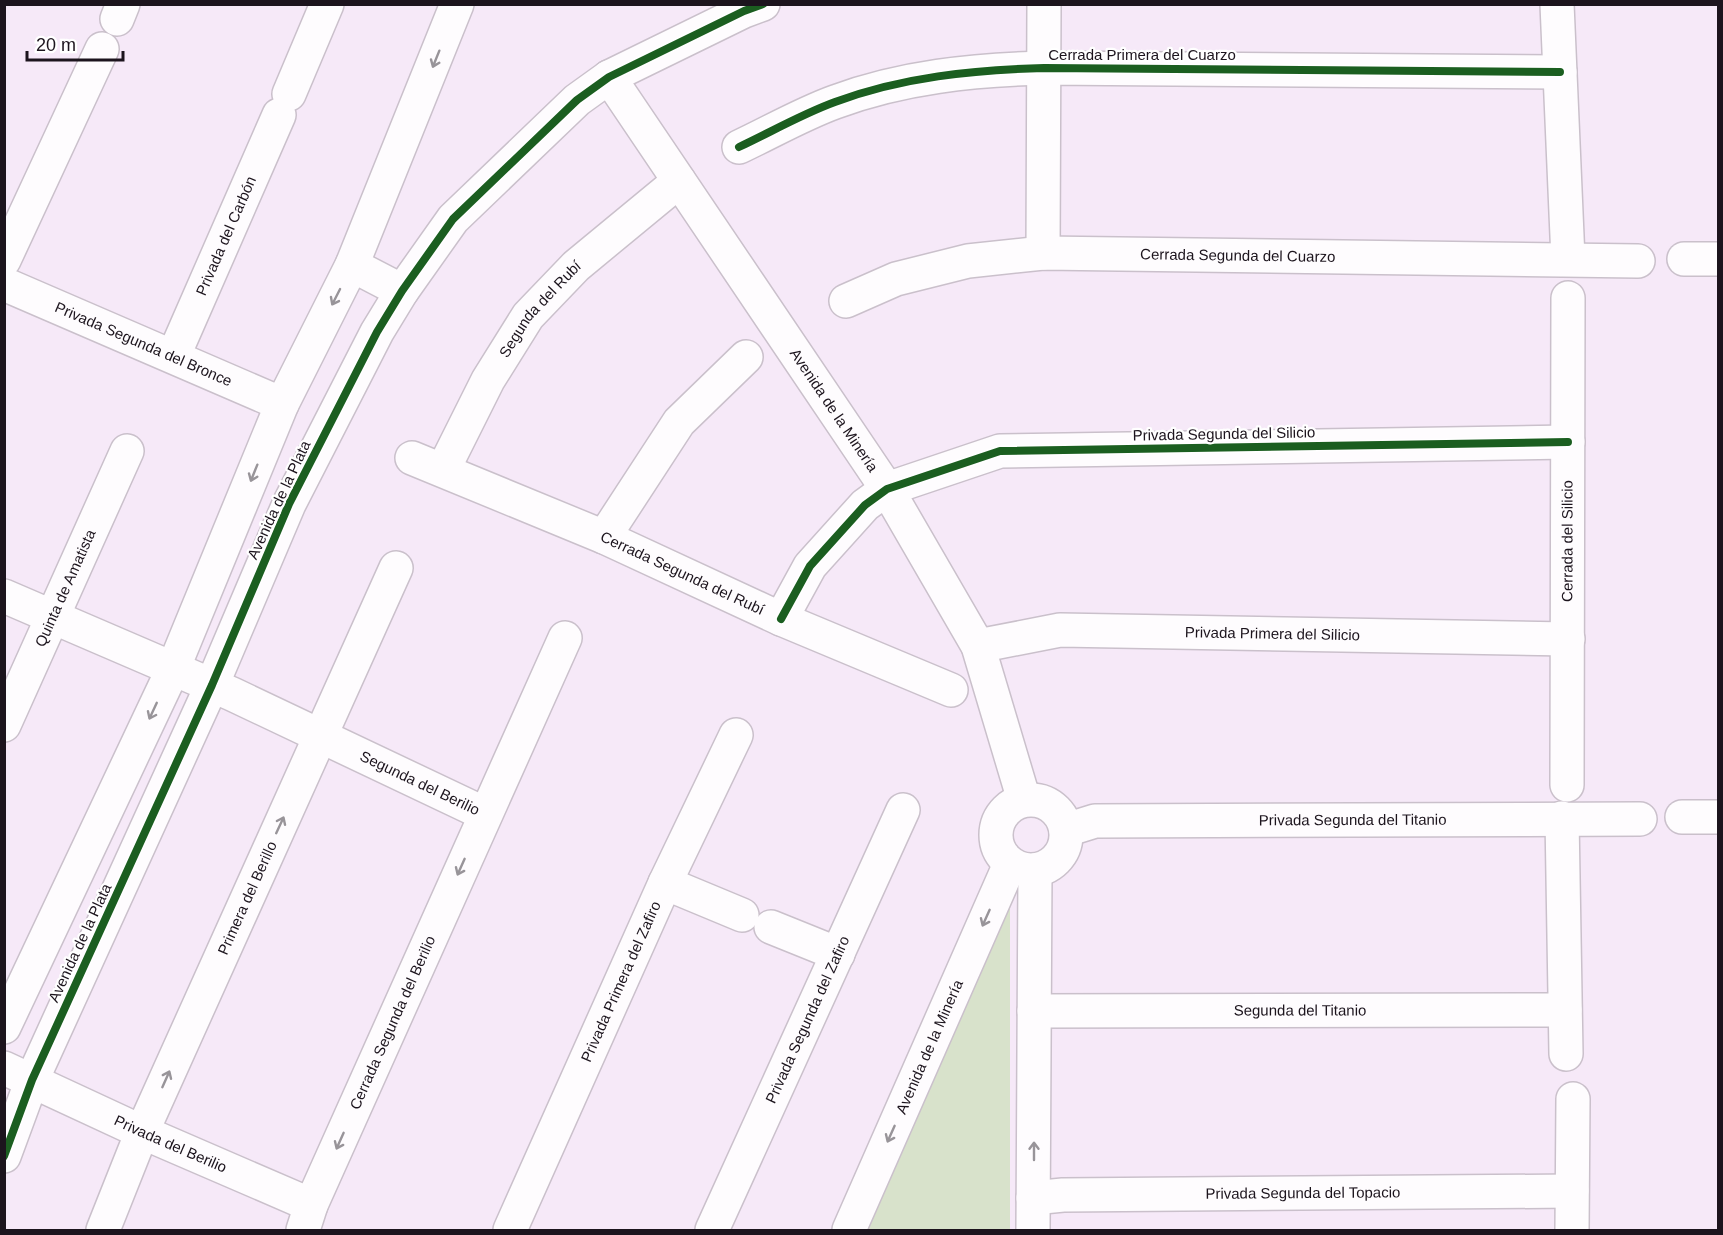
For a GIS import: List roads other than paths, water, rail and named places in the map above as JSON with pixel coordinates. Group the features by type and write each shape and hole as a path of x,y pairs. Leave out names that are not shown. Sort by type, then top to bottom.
{"street":[{"name":"Privada del Carbón","path":"174,355 327,4"},
{"name":"Avenida de la Plata","path":"4,1027 173,669 282,404 352,265 457,4"},
{"name":"Avenida de la Plata","path":"4,1156 18,1074 212,685 288,504 377,332 402,291 453,219 577,100 609,77 744,11 763,4"},
{"path":"1043,253 1044,4"},
{"path":"1557,4 1568,259"},
{"path":"4,260 102,49"},
{"name":"Cerrada Primera del Cuarzo","path":"739,147 835,102 909,81 975,70 1044,68 1560,72"},
{"name":"Avenida de la Minería","path":"609,77 887,489 978,646 1024,801"},
{"name":"Segunda del Rubí","path":"443,470 488,380 528,316 576,266 679,181"},
{"name":"Cerrada Segunda del Cuarzo","path":"846,301 896,279 968,261 1043,253 1638,261"},
{"path":"1684,259 1719,259"},
{"path":"352,265 402,291"},
{"name":"Privada Segunda del Bronce","path":"4,284 174,355 282,404"},
{"name":"Cerrada del Silicio","path":"1567,784 1568,298"},
{"path":"604,537 679,422 746,357"},
{"name":"Privada Segunda del Silicio","path":"887,489 1000,452 1568,442"},
{"name":"Quinta de Amatista","path":"4,725 127,451"},
{"name":"Cerrada Segunda del Rubí","path":"412,458 604,537 781,619 951,690"},
{"path":"781,619 810,566 865,506 887,489"},
{"name":"Primera del Berillo","path":"103,1230 142,1132 396,568"},
{"name":"Segunda del Berilio","path":"4,596 212,685 485,814 565,638"},
{"name":"Privada Primera del Silicio","path":"978,646 1060,630 1568,639"},
{"name":"Privada Primera del Zafiro","path":"510,1230 664,883 736,735"},
{"path":"1022,867 1056,861 1062,852 1066,830 1061,817 1051,806 1039,801 1024,801 1007,810 996,828 999,848 1022,867 1034,1011 1033,1230"},
{"name":"Privada Segunda del Zafiro","path":"712,1230 903,810"},
{"name":"Cerrada Segunda del Berilio","path":"307,1218 485,814"},
{"path":"1682,817 1719,817"},
{"path":"1562,819 1566,1054"},
{"name":"Privada Segunda del Titanio","path":"1066,830 1095,820 1640,819"},
{"name":"Avenida de la Minería","path":"849,1230 1022,867"},
{"path":"664,883 838,954"},
{"name":"Segunda del Titanio","path":"1034,1011 1565,1010"},
{"name":"Privada del Berilio","path":"18,1074 142,1132 307,1218"},
{"path":"1572,1230 1573,1099"},
{"name":"Privada Segunda del Topacio","path":"1033,1198 1063,1195 1572,1191"}]}
